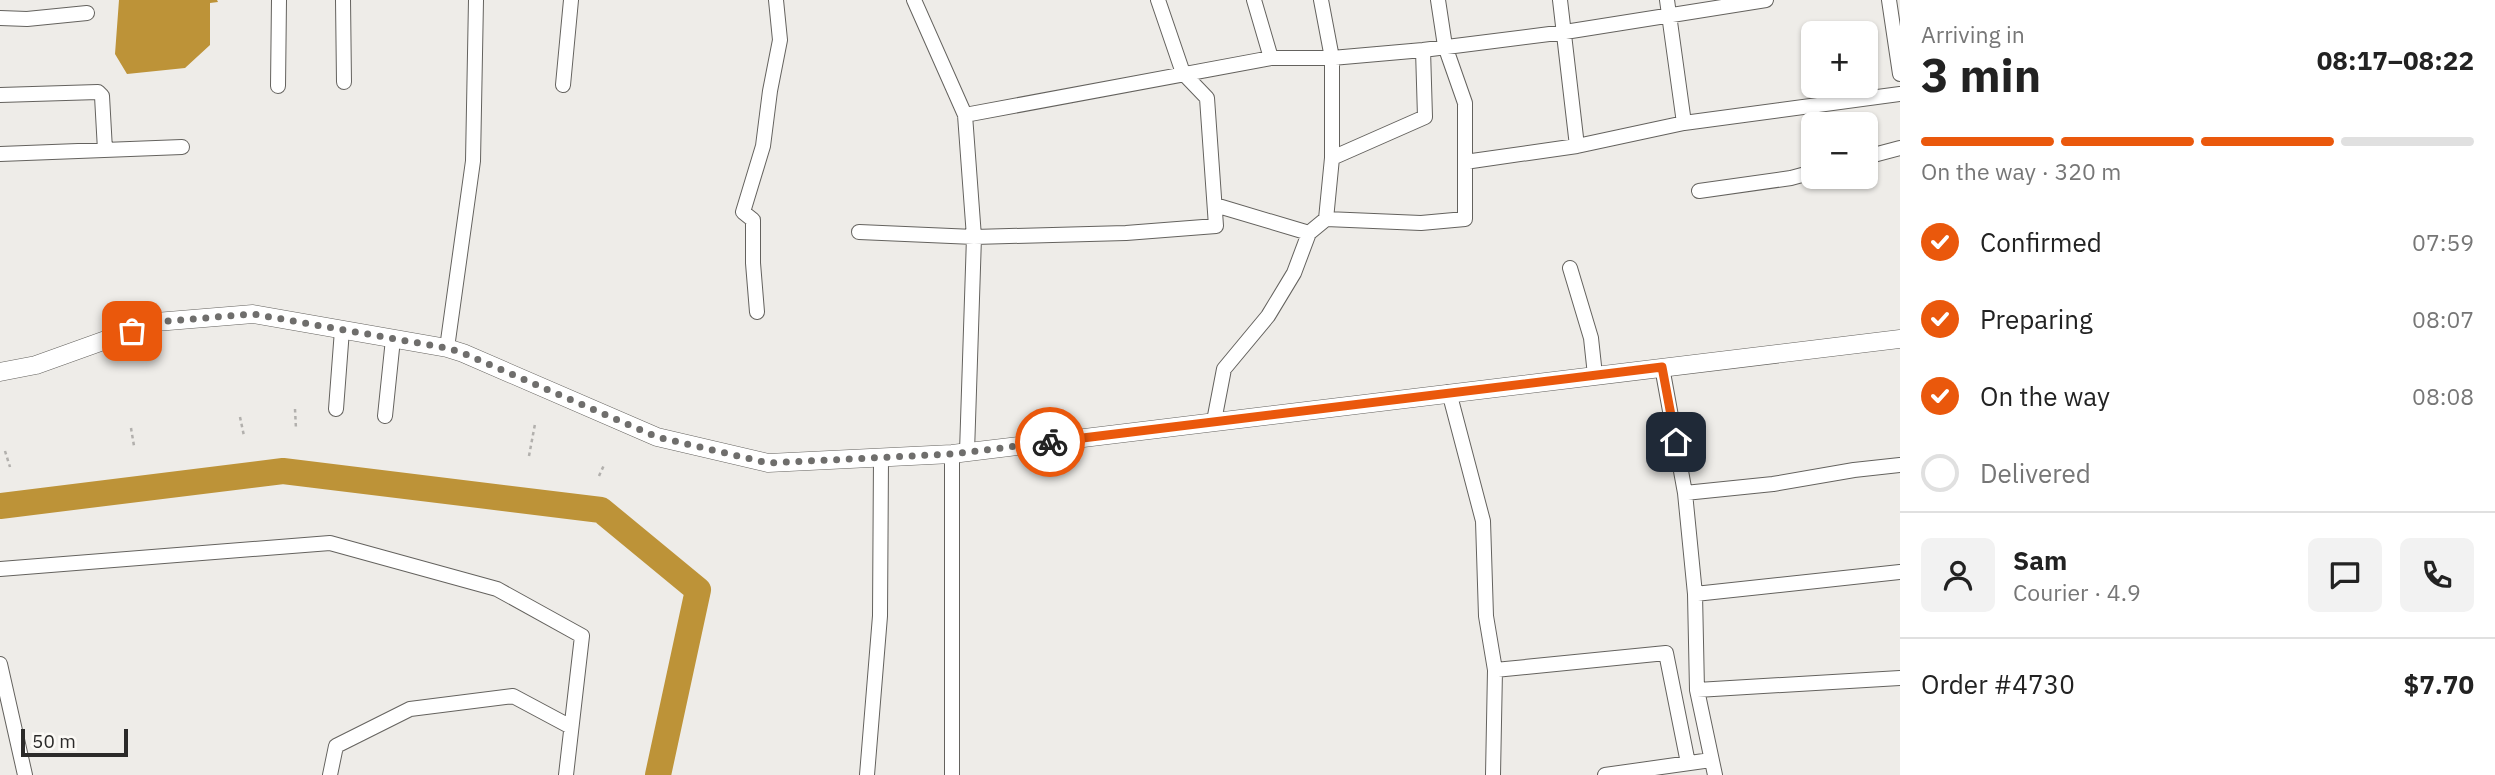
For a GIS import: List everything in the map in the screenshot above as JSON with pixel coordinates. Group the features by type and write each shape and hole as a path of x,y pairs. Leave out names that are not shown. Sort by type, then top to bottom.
{"main road":[{"path":"0,372 36,365 156,322 253,314 447,348 657,437 768,463 959,453 1900,339"}],"street":[{"path":"278,86 279,0"},
{"path":"343,0 344,82"},
{"path":"447,348 473,161 476,0"},
{"path":"564,85 572,0"},
{"path":"757,312 753,220 743,212 763,146 780,40 776,0"},
{"path":"914,0 965,115 974,237 959,453 952,775"},
{"path":"859,232 974,237 1126,233 1216,226 1207,98 1183,73 1158,0"},
{"path":"1254,0 1271,58"},
{"path":"1214,421 1224,369 1268,316 1294,273 1310,233 1326,219 1332,158 1332,58 1321,0"},
{"path":"1326,219 1421,223 1465,219 1465,103 1445,46 1438,0"},
{"path":"1560,0 1577,146"},
{"path":"1667,0 1684,123"},
{"path":"965,115 1271,58 1332,58 1423,50 1565,32 1766,0"},
{"path":"1889,0 1900,74"},
{"path":"0,18 27,19 88,13"},
{"path":"1332,158 1425,117 1423,50"},
{"path":"0,95 98,92 102,96 105,150"},
{"path":"1465,162 1577,146 1684,123 1900,94"},
{"path":"0,154 182,147"},
{"path":"1878,154 1900,148"},
{"path":"1699,191 1801,175"},
{"path":"1215,205 1310,233"},
{"path":"1570,268 1591,338 1595,375"},
{"path":"336,409 342,330"},
{"path":"385,415 393,339"},
{"path":"1662,367 1685,493 1695,594 1697,690 1715,775"},
{"path":"1448,392 1483,520 1486,616 1495,670 1493,775"},
{"path":"867,775 880,616 881,457"},
{"path":"1685,493 1773,484 1900,465"},
{"path":"0,569 330,543 497,589 582,636 565,775"},
{"path":"1695,594 1900,572"},
{"path":"1495,670 1666,653 1688,763"},
{"path":"0,664 25,775"},
{"path":"1697,690 1900,678"},
{"path":"330,775 336,746 410,709 513,696 571,727"},
{"path":"1605,775 1712,760"}],"path":[{"path":"295,409 296,429"},
{"path":"240,417 244,436"},
{"path":"529,456 536,424"},
{"path":"131,428 134,446"},
{"path":"5,451 10,467"},
{"path":"599,477 604,465"}],"shaded area":[{"path":"119,0 217,0 218,2 210,3 210,45 185,68 127,74 115,54"}],"waterway":[{"path":"0,506 283,471 601,510 698,590 658,775"}],"way so far":[{"path":"132,331 156,322 253,314 447,348 657,437 768,463 952,454 1050,442"}],"route":[{"path":"1050,442 1662,367 1676,442"}]}
